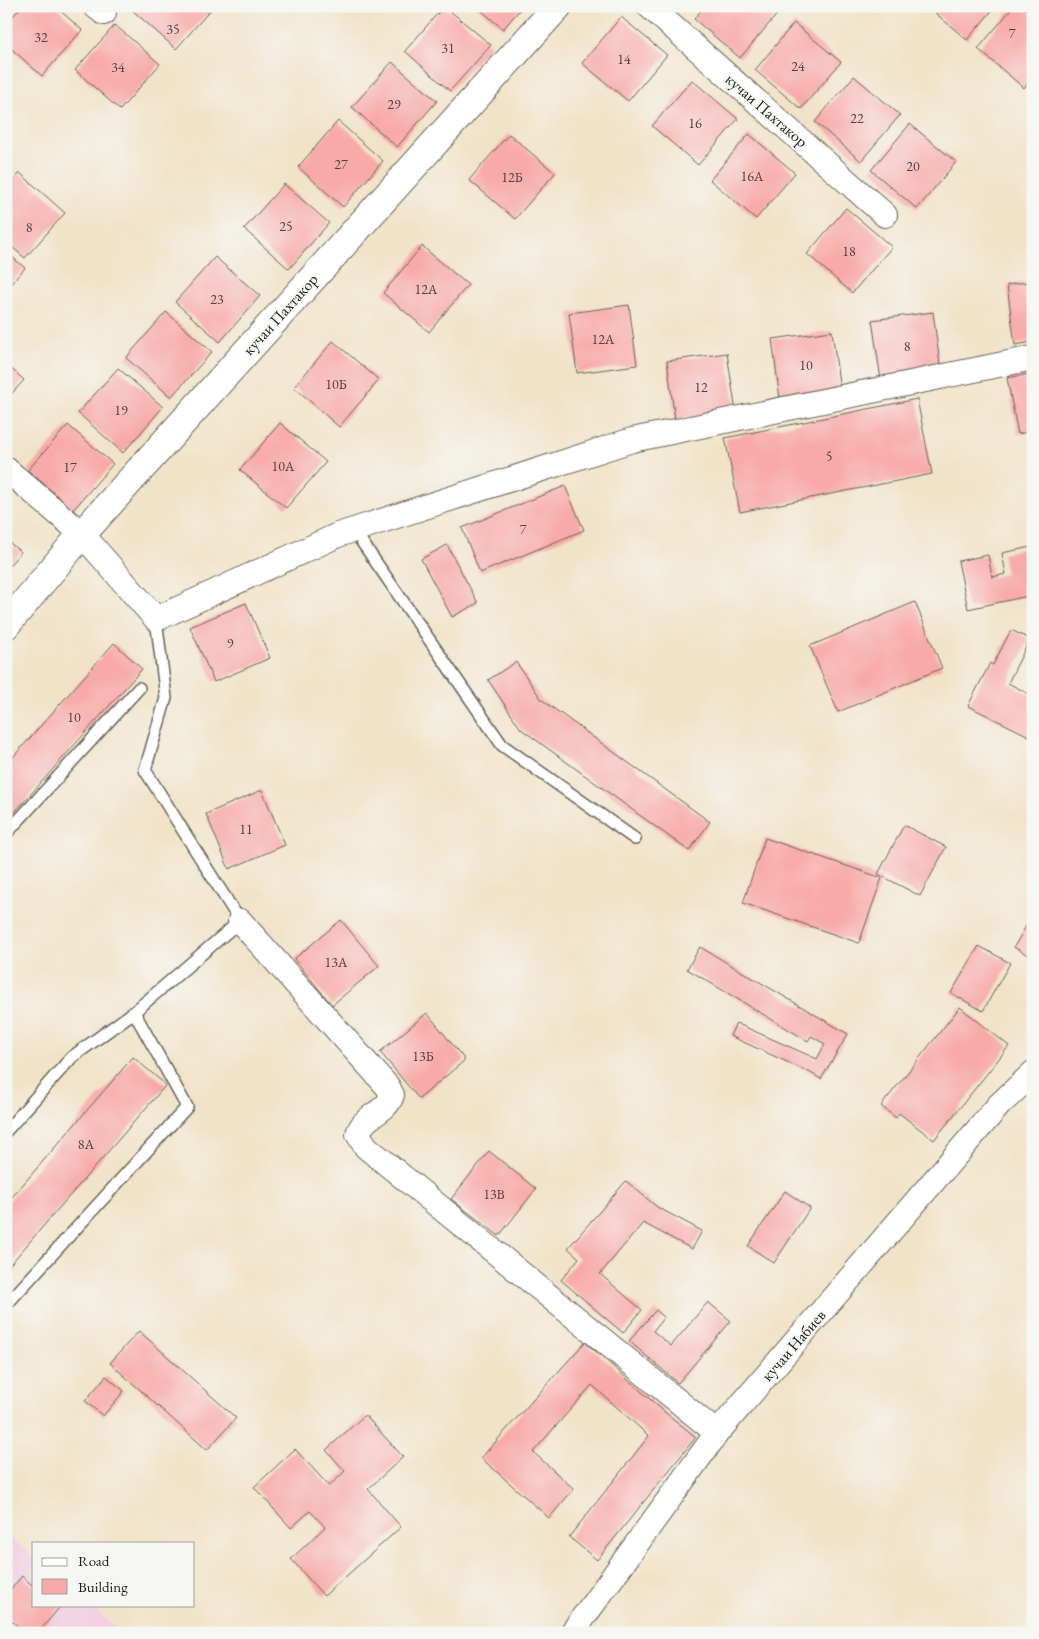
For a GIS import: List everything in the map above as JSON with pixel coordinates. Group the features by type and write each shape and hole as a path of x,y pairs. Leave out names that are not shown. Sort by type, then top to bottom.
{"main road":[{"name":"кучаи Пахтакор","path":"6,624 82,534 558,6"}],"street":[{"name":"кучаи Пахтакор","path":"649,6 884,214"},
{"path":"6,469 82,534 156,619 353,529 632,440 1033,358"},
{"path":"240,921 388,1087 392,1095 389,1104 361,1124 358,1134 366,1147 717,1433"},
{"name":"кучаи Набиев","path":"572,1633 717,1433 999,1105 1033,1073"}],"lane":[{"path":"353,529 502,745 635,839"},
{"path":"6,1131 72,1057 134,1012 240,921 145,770 166,698 156,619"},
{"path":"6,834 139,688"},
{"path":"6,1304 187,1107 134,1012"}],"shaded area":[{"path":"6,1534 32,1555 32,1606 91,1606 122,1633 6,1633"}],"building":[{"path":"22,6 55,6 82,30 42,76 6,44 6,24"},
{"path":"133,6 214,6 176,49 131,9"},
{"path":"444,6 491,45 450,91 405,51"},
{"path":"476,6 523,6 503,29"},
{"path":"705,6 773,6 779,12 740,58 694,19"},
{"path":"927,6 996,6 967,40"},
{"path":"1014,6 1021,6 1033,16 1033,77 1024,88 978,49"},
{"path":"621,17 667,55 628,101 582,63"},
{"path":"794,23 841,62 801,109 755,70"},
{"path":"115,25 160,64 120,110 75,70"},
{"path":"392,62 437,101 397,147 352,107"},
{"path":"854,76 900,115 861,161 815,122"},
{"path":"692,80 738,119 698,165 652,126"},
{"path":"338,121 383,161 343,207 298,167"},
{"path":"910,124 956,162 917,209 871,170"},
{"path":"509,134 555,173 515,219 469,180"},
{"path":"749,134 795,173 756,219 710,180"},
{"path":"20,173 65,213 25,258 6,242 6,188"},
{"path":"284,184 329,223 289,269 244,229"},
{"path":"846,208 892,247 852,293 807,254"},
{"path":"422,246 468,285 429,332 383,293"},
{"path":"6,252 25,268 6,289"},
{"path":"215,257 260,296 220,342 175,302"},
{"path":"1033,281 1033,342 1015,345 1007,285"},
{"path":"629,305 637,365 577,373 569,313"},
{"path":"166,312 212,352 171,397 126,358"},
{"path":"933,312 941,372 881,380 872,320"},
{"path":"832,331 840,390 780,399 772,339"},
{"path":"333,341 379,380 339,427 294,387"},
{"path":"727,353 736,412 675,420 667,361"},
{"path":"6,364 24,380 6,400"},
{"path":"118,368 163,407 123,453 78,413"},
{"path":"1033,373 1033,431 1018,434 1007,378"},
{"path":"917,399 932,474 740,512 725,438"},
{"path":"280,423 326,462 286,508 240,470"},
{"path":"68,425 113,464 73,510 28,470"},
{"path":"565,486 584,530 480,573 462,528"},
{"path":"6,540 21,552 6,569"},
{"path":"447,545 478,603 452,617 421,559"},
{"path":"1031,547 1033,556 1033,595 968,609 958,561 988,555 992,577 1006,574 1002,553"},
{"path":"915,602 942,668 838,712 810,646"},
{"path":"246,603 270,658 214,682 190,627"},
{"path":"1011,630 1030,639 1008,683 1033,696 1033,738 968,706 990,663 993,665"},
{"path":"114,643 142,669 6,822 6,765"},
{"path":"516,662 542,700 710,822 689,851 521,729 488,680"},
{"path":"262,790 285,845 229,869 206,814"},
{"path":"904,825 946,847 920,896 878,874"},
{"path":"765,838 882,878 859,943 743,903"},
{"path":"1033,914 1033,958 1014,947"},
{"path":"341,920 379,966 332,1005 294,959"},
{"path":"979,946 1010,963 983,1011 951,993"},
{"path":"700,947 848,1034 821,1079 730,1036 736,1023 817,1059 825,1044 811,1036 808,1041 687,969"},
{"path":"960,1007 1009,1046 934,1140 899,1113 896,1118 881,1106"},
{"path":"427,1013 465,1060 419,1099 380,1052"},
{"path":"133,1057 166,1085 6,1269 6,1204"},
{"path":"489,1151 536,1189 499,1236 451,1199"},
{"path":"626,1181 657,1207 702,1231 692,1249 643,1223 600,1274 642,1310 623,1333 561,1280 579,1258 568,1248"},
{"path":"785,1191 810,1208 774,1263 748,1246"},
{"path":"708,1302 731,1321 678,1383 629,1341 656,1310 664,1317 653,1331 671,1346"},
{"path":"139,1331 236,1418 207,1450 110,1363"},
{"path":"585,1342 696,1437 597,1560 569,1537 649,1436 592,1385 533,1452 574,1489 549,1518 481,1458"},
{"path":"106,1376 124,1391 103,1416 85,1401"},
{"path":"365,1415 403,1457 368,1489 401,1527 324,1596 291,1559 325,1527 310,1511 291,1528 254,1487 295,1449 329,1486 345,1471 326,1450"},
{"path":"22,1576 32,1585 32,1606 57,1606 59,1608 38,1633 26,1633 6,1616 6,1595"}]}
